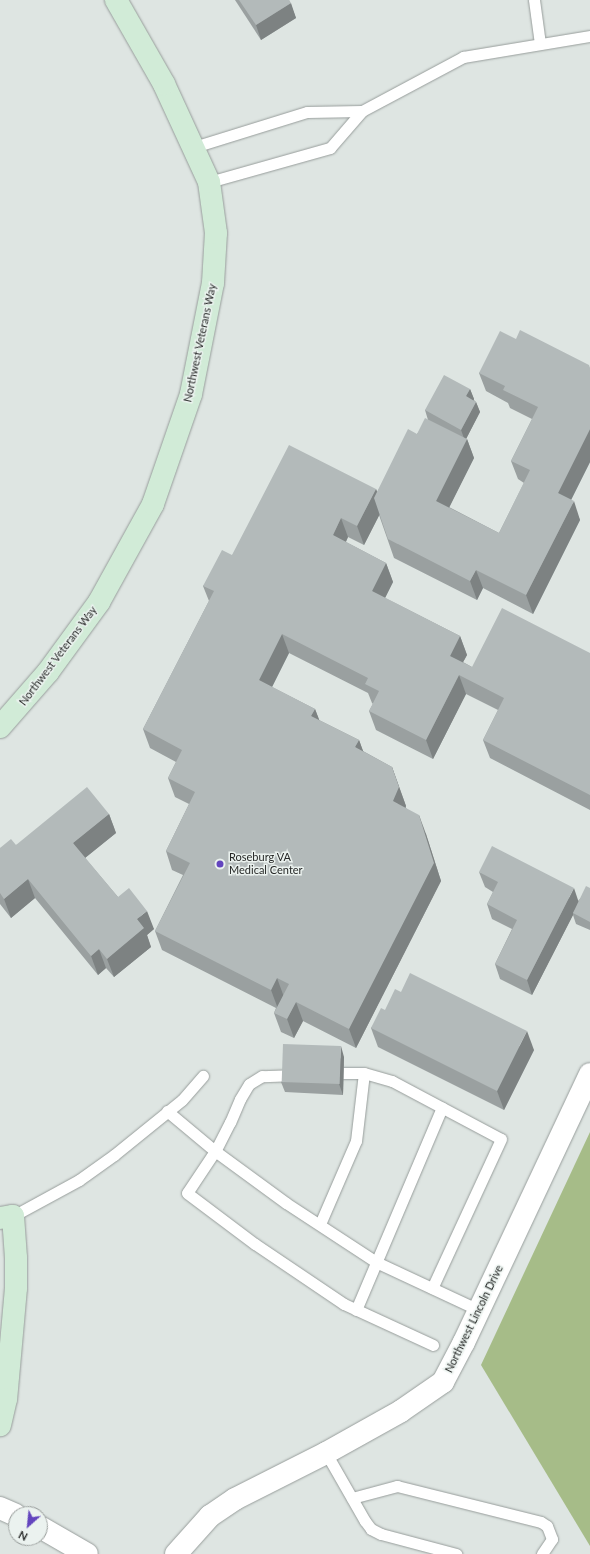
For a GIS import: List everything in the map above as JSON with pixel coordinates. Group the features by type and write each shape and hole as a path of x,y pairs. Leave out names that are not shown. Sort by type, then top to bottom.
{"street":[{"name":"Northwest Veterans Way","path":"0,727 52,666 99,602 153,504 191,394 211,290 216,233 210,182 164,84 116,0"},
{"name":"Northwest Lincoln Drive","path":"176,1554 210,1516 234,1499 326,1453 401,1411 443,1382 479,1310 590,1074"},
{"path":"0,1426 6,1399 16,1288 16,1258 7,1217"},
{"path":"48,1532 88,1554"}],"lane":[{"path":"534,0 540,44"},
{"path":"210,182 330,148 362,111 463,57 590,36"},
{"path":"194,147 307,112 362,111"},
{"path":"320,1224 356,1141 364,1073"},
{"path":"432,1288 501,1139 392,1081 364,1073 262,1076 249,1084 240,1099 215,1151 187,1193 255,1244 333,1297 356,1310 432,1345"},
{"path":"7,1217 78,1180 114,1155 182,1100 203,1076"},
{"path":"356,1310 442,1107"},
{"path":"167,1111 215,1151 286,1203 376,1262 479,1310"},
{"path":"326,1453 371,1529 381,1534 456,1554"},
{"path":"352,1498 397,1486 542,1522 547,1526 552,1539 542,1554"}],"green space":[{"path":"590,1132 590,1546 481,1365"}],"building":[{"path":"239,0 289,0 291,3 256,25"},
{"path":"520,330 589,365 590,368 590,429 558,493 574,501 526,595 476,570 470,581 388,539 374,498 408,429 417,434 425,418 467,439 436,501 499,533 530,470 511,461 538,407 503,390 505,386 479,373 500,331 516,339"},
{"path":"444,375 470,389 466,396 476,402 461,430 425,410"},
{"path":"289,445 376,489 357,526 341,518 333,535 386,563 372,591 460,636 450,656 472,667 502,608 590,653 590,795 483,740 504,698 459,675 426,740 369,711 379,691 365,684 368,678 282,634 259,680 315,709 311,716 359,740 355,747 392,767 399,787 393,801 419,815 434,863 349,1029 296,1002 287,1019 274,1013 289,984 277,978 271,990 155,931 190,863 166,851 195,792 168,778 182,750 143,729 214,591 203,586 222,550 232,555"},
{"path":"87,787 109,814 73,843 118,897 129,888 147,911 137,919 144,928 107,959 99,949 91,956 28,879 4,899 0,893 0,848 11,839 16,845"},
{"path":"492,846 574,888 527,980 495,964 517,920 487,904 498,882 479,872"},
{"path":"586,886 590,888 590,922 573,913"},
{"path":"410,973 527,1031 497,1091 371,1028 381,1008 385,1010 395,989 401,992"},
{"path":"283,1044 341,1046 340,1084 282,1082"}],"place":[{"name":"Roseburg VA Medical Center","path":"220,864"}]}
